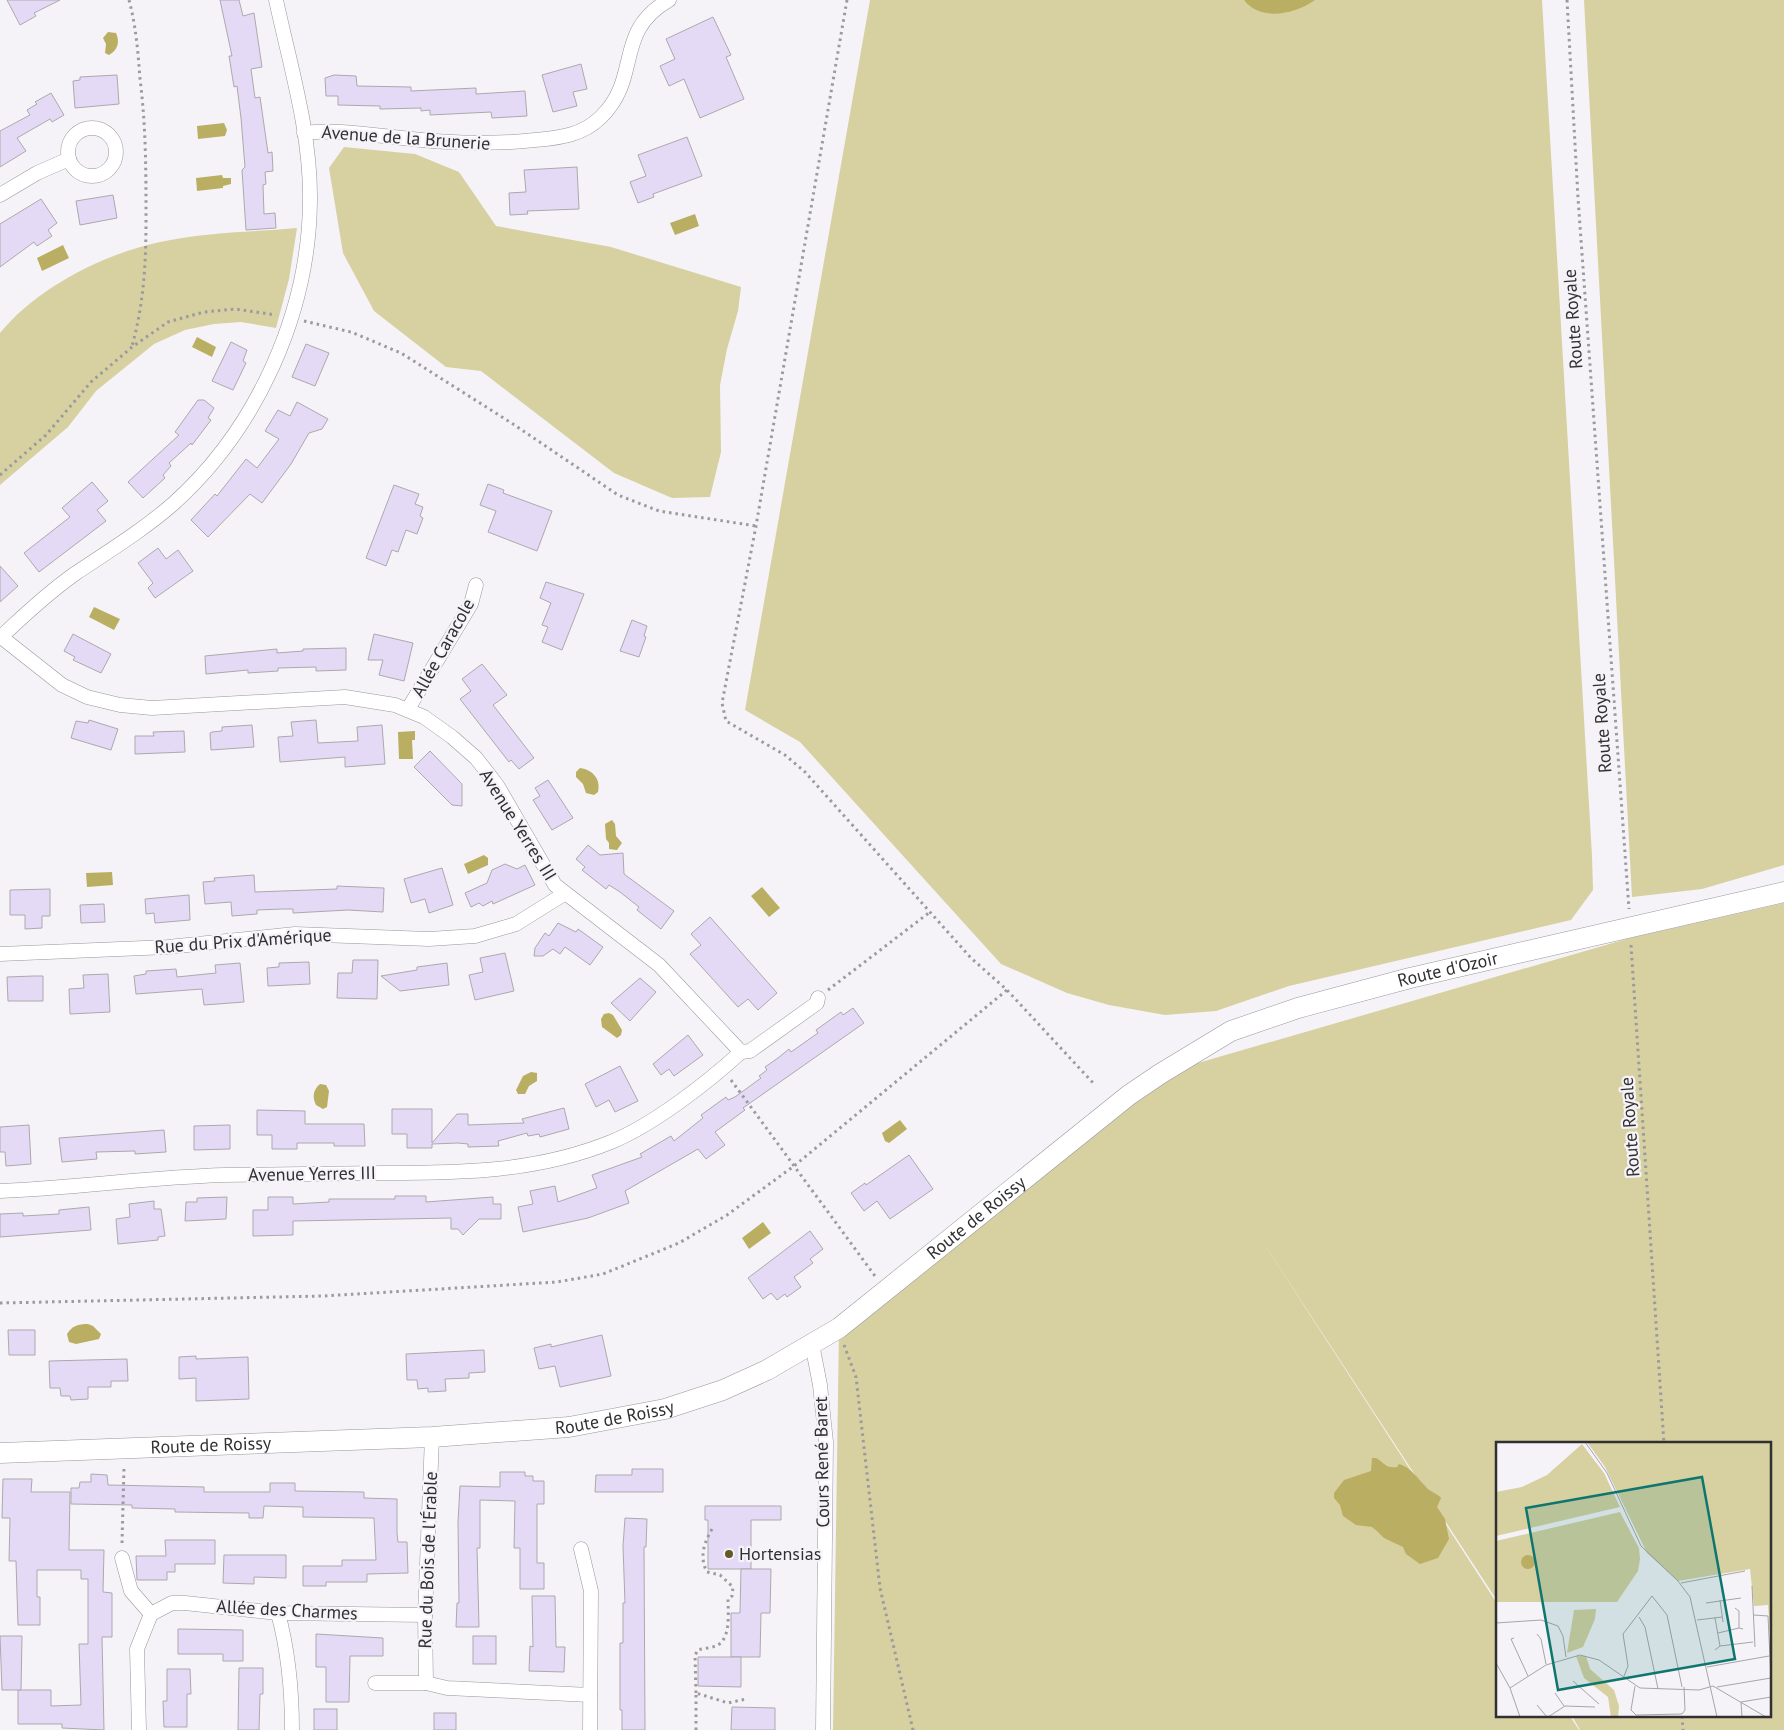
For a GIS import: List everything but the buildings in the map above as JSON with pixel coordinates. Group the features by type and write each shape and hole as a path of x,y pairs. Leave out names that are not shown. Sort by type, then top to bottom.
{"main road":[{"name":"Route d'Ozoir","path":"1129,1096 1160,1074 1231,1031 1298,1008 1410,978 1784,892"},
{"name":"Route de Roissy","path":"0,1452 432,1437 569,1426 665,1409 722,1390 767,1370 839,1328 885,1289 1129,1096"}],"street":[{"path":"1,638 75,574 142,529 201,476 224,447 266,379 290,318 305,267 310,200 304,133 276,0"},
{"name":"Avenue de la Brunerie","path":"304,133 328,130 446,142 498,144 551,139 579,133 596,122 611,107 623,85 634,36 638,28 648,14 669,0"},
{"path":"0,195 37,173 69,159"},
{"name":"Allée Caracole","path":"408,709 471,604 476,585"},
{"name":"Avenue Yerres III","path":"1,638 62,685 87,697 120,706 152,708 345,697 373,700 408,709 424,717 452,737 476,758 496,785 555,885 564,894 601,918 659,965 742,1052"},
{"name":"Rue du Prix d'Amérique","path":"0,954 168,947 295,934 429,939 475,936 516,924 564,894"},
{"name":"Avenue Yerres III","path":"0,1191 180,1176 475,1172 533,1166 610,1143 628,1134 723,1069 742,1052 750,1051 817,1003 818,998"},
{"name":"Cours René Baret","path":"812,1344 820,1386 826,1442 822,1730"},
{"name":"Rue du Bois de l'Érable","path":"426,1683 425,1615 432,1437"},
{"path":"581,1549 591,1591 590,1730"},
{"path":"122,1558 131,1591 151,1614 136,1649 139,1730"},
{"name":"Allée des Charmes","path":"151,1614 172,1603 179,1602 278,1613 425,1615"},
{"path":"278,1613 288,1674 292,1730"},
{"path":"375,1684 426,1683 448,1688 590,1695"}],"path":[{"path":"129,0 134,18 145,118 147,168 146,262 138,325 132,347"},
{"path":"847,0 756,526 722,704 726,721 785,755 804,772 971,958 1006,990 1095,1085"},
{"name":"Route Royale","path":"1567,0 1578,208 1630,927 1664,1442"},
{"path":"0,475 46,435 91,382 132,347 168,322 204,312 235,309 290,318 351,332 401,353 513,424 618,495 660,511 756,526"},
{"path":"818,998 930,912"},
{"path":"0,1303 323,1296 557,1282 603,1274 679,1243 727,1215 794,1166 1006,990"},
{"path":"723,1069 885,1289"},
{"path":"839,1328 856,1377 880,1588 913,1730"},
{"path":"122,1558 124,1449"},
{"path":"696,1730 695,1655 698,1650 718,1645 724,1638 728,1623 728,1599 732,1596 733,1587 720,1575 707,1572 702,1562 705,1540 712,1530"},
{"path":"696,1693 728,1703 746,1700"}],"shaded area":[{"path":"870,0 1542,0 1592,856 1593,890 1571,920 1289,986 1216,1011 1165,1015 1109,1005 1067,993 1001,964 800,742 745,710"},
{"path":"1244,0 1315,0 1298,9 1278,14 1259,11 1251,7"},
{"path":"1584,0 1784,0 1784,865 1702,889 1632,897"},
{"path":"108,32 116,33 118,40 116,48 109,55 105,53 106,44 103,38"},
{"path":"224,123 227,130 225,136 198,139 197,126"},
{"path":"344,147 415,154 459,172 496,226 611,247 741,287 738,311 727,349 720,385 721,452 710,497 672,498 614,473 481,371 446,367 374,311 343,253 329,168"},
{"path":"222,175 223,178 231,178 231,184 223,186 223,188 197,191 196,178"},
{"path":"695,214 699,226 675,235 670,223"},
{"path":"297,228 289,279 276,328 241,322 214,324 185,330 154,344 96,391 68,427 0,485 0,333 33,301 72,275 116,255 138,248 194,236"},
{"path":"63,245 69,258 42,271 37,258"},
{"path":"197,337 216,347 212,357 192,347"},
{"path":"94,607 120,619 114,630 89,617"},
{"path":"415,731 415,740 412,740 413,759 399,759 398,732"},
{"path":"580,768 589,771 597,779 599,787 598,792 594,795 586,793 583,784 576,777 576,772"},
{"path":"612,820 615,824 616,836 622,843 617,850 609,849 609,843 606,839 605,824"},
{"path":"484,855 488,858 488,865 468,874 464,864"},
{"path":"112,872 113,885 87,887 86,873"},
{"path":"762,887 780,908 769,917 751,896"},
{"path":"1784,903 1784,1730 1580,1730 1573,1718 1772,1718 1772,1442 1496,1442 1496,1599 1255,1230 1496,1602 1496,1718 1571,1718 1579,1730 833,1730 839,1328 1160,1074 1630,938"},
{"path":"609,1013 613,1015 622,1030 621,1035 617,1038 602,1027 601,1019 604,1014"},
{"path":"531,1072 537,1073 537,1081 529,1086 525,1094 518,1094 516,1090 523,1076"},
{"path":"320,1084 326,1085 329,1091 327,1107 323,1109 316,1105 314,1099 315,1091"},
{"path":"900,1120 907,1129 889,1143 885,1141 882,1133"},
{"path":"763,1222 771,1233 749,1249 742,1238"},
{"path":"88,1324 101,1334 99,1339 76,1344 69,1342 67,1334 73,1327"},
{"path":"1372,1458 1376,1458 1390,1467 1397,1467 1399,1464 1407,1468 1428,1489 1441,1498 1437,1507 1445,1519 1449,1539 1438,1558 1420,1564 1406,1554 1403,1547 1384,1538 1372,1527 1356,1525 1343,1516 1340,1505 1334,1498 1334,1493 1344,1480 1371,1471"}],"place":[{"name":"Hortensias","path":"729,1554"}]}
